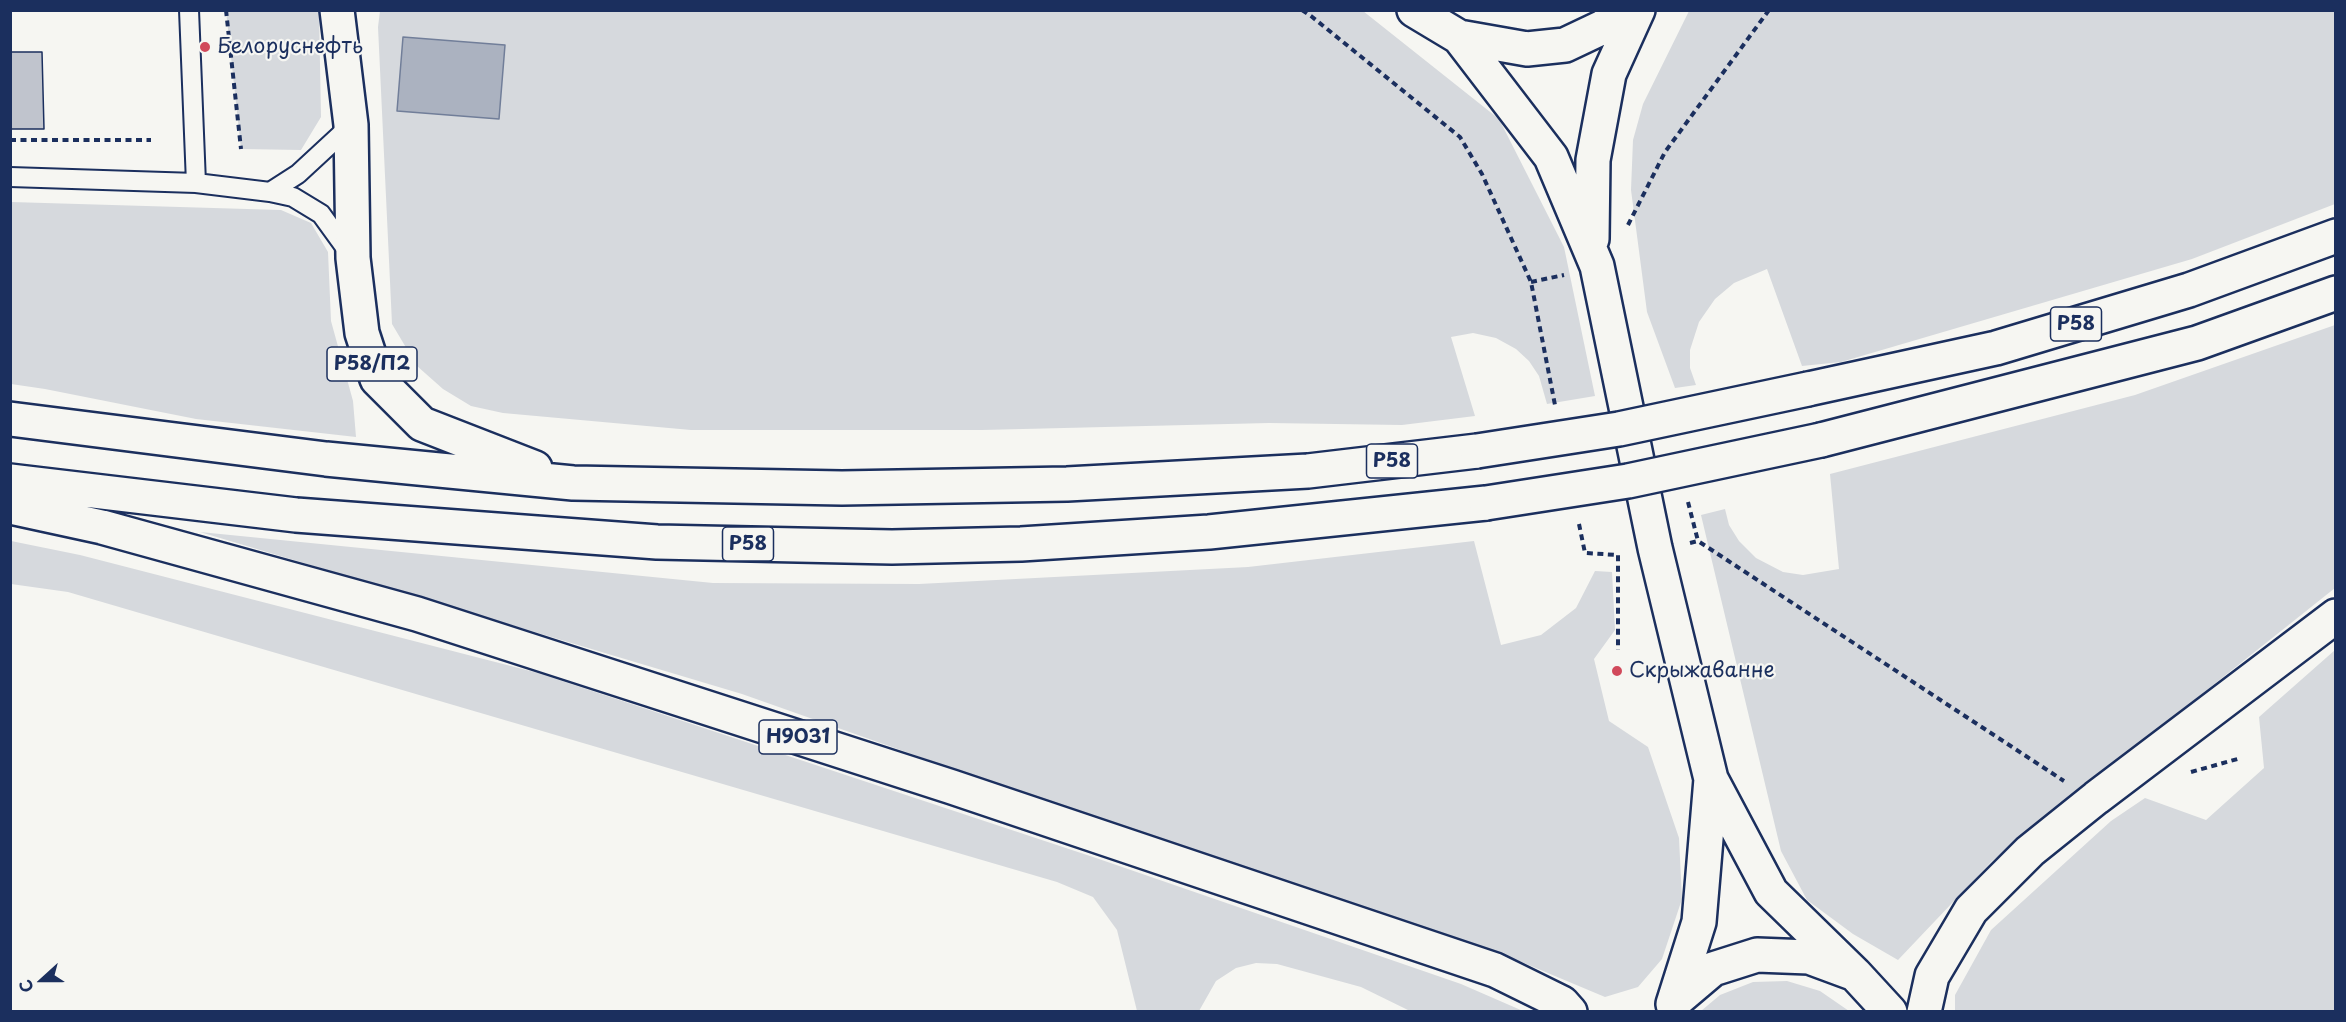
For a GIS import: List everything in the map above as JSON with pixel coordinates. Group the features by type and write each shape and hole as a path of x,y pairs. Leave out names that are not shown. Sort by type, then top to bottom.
{"main road":[{"name":"Р58/П2","path":"337,10 351,125 353,258 362,333 377,379 423,424 573,483"},
{"path":"1414,11 1460,38 1527,49 1565,45 1603,27 1624,10"},
{"path":"1638,10 1609,74 1593,160 1595,258 1655,548 1711,779 1772,892 1890,1011"},
{"path":"1460,38 1551,157 1595,258"},
{"name":"Р58","path":"10,419 326,459 573,483 842,488 1067,484 1308,471 1477,451 1619,429 1996,348 2189,290 2336,236"},
{"name":"Р58","path":"10,481 320,517 657,542 892,547 1021,544 1209,532 1486,503 1628,481 1821,440 2197,343 2336,293"},
{"name":"Н9031","path":"10,507 102,527 440,621 952,787 1495,970 1562,1003 1570,1011"},
{"path":"1924,1011 1932,976 1971,910 2030,851 2096,798 2336,616"},
{"path":"1671,1006 1699,922 1711,779"},
{"path":"1671,1006 1713,969 1757,955 1809,957 1855,974"}],"lane":[{"path":"189,10 196,183"},
{"path":"270,192 298,174 351,125"},
{"path":"10,177 196,183 293,197 321,214 353,258"}],"path":[{"path":"226,10 240,149"},
{"path":"1302,10 1460,137 1482,174 1531,282 1556,406"},
{"path":"1628,236 1629,224 1665,152 1769,10"},
{"path":"10,140 151,140"},
{"path":"1531,282 1595,258"},
{"path":"1578,519 1585,553 1618,555 1698,541 2060,779"},
{"path":"1618,555 1618,650"}],"shaded area":[{"path":"226,11 319,11 321,117 301,150 241,149"},
{"path":"380,11 1363,11 1499,119 1564,247 1595,396 1547,404 1539,376 1529,361 1516,349 1496,338 1473,333 1451,337 1475,416 1402,425 1269,423 982,430 691,430 503,413 471,406 443,389 417,366 392,324 378,27"},
{"path":"1689,11 2335,11 2335,204 2192,259 1841,362 1802,366 1767,269 1734,283 1715,299 1699,322 1690,350 1690,368 1696,385 1675,388 1647,312 1631,190 1633,140 1643,104"},
{"path":"403,37 505,45 499,119 397,111"},
{"path":"11,202 281,210 311,223 328,252 331,321 353,401 356,437 196,419 11,384"},
{"path":"2335,325 2335,588 1992,861 1898,960 1853,934 1807,900 1781,851 1701,515 1725,509 1729,525 1739,541 1756,558 1783,572 1803,575 1839,569 1830,474 2135,395"},
{"path":"200,532 713,583 919,584 1248,567 1474,541 1501,645 1541,635 1576,608 1595,571 1612,572 1615,630 1594,659 1609,721 1648,747 1679,838 1682,899 1662,959 1638,987 1605,997 1493,950 1285,886 742,694"},
{"path":"11,541 80,555 538,673 1096,858 1461,984 1523,1011 1410,1011 1361,987 1277,964 1256,963 1236,968 1216,981 1199,1011 1137,1011 1117,930 1093,897 1057,882 68,592 11,584"},
{"path":"2335,650 2335,1011 1955,1011 1955,995 1991,930 2111,821 2145,798 2206,820 2264,768 2259,717"},
{"path":"1787,981 1820,991 1849,1011 1701,1011 1720,995 1753,982"}],"building":[{"path":"10,52 42,52 44,129 10,129"}],"place":[{"name":"Белоруснефть","path":"205,47"},
{"name":"Скрыжаванне","path":"1617,671"}]}
